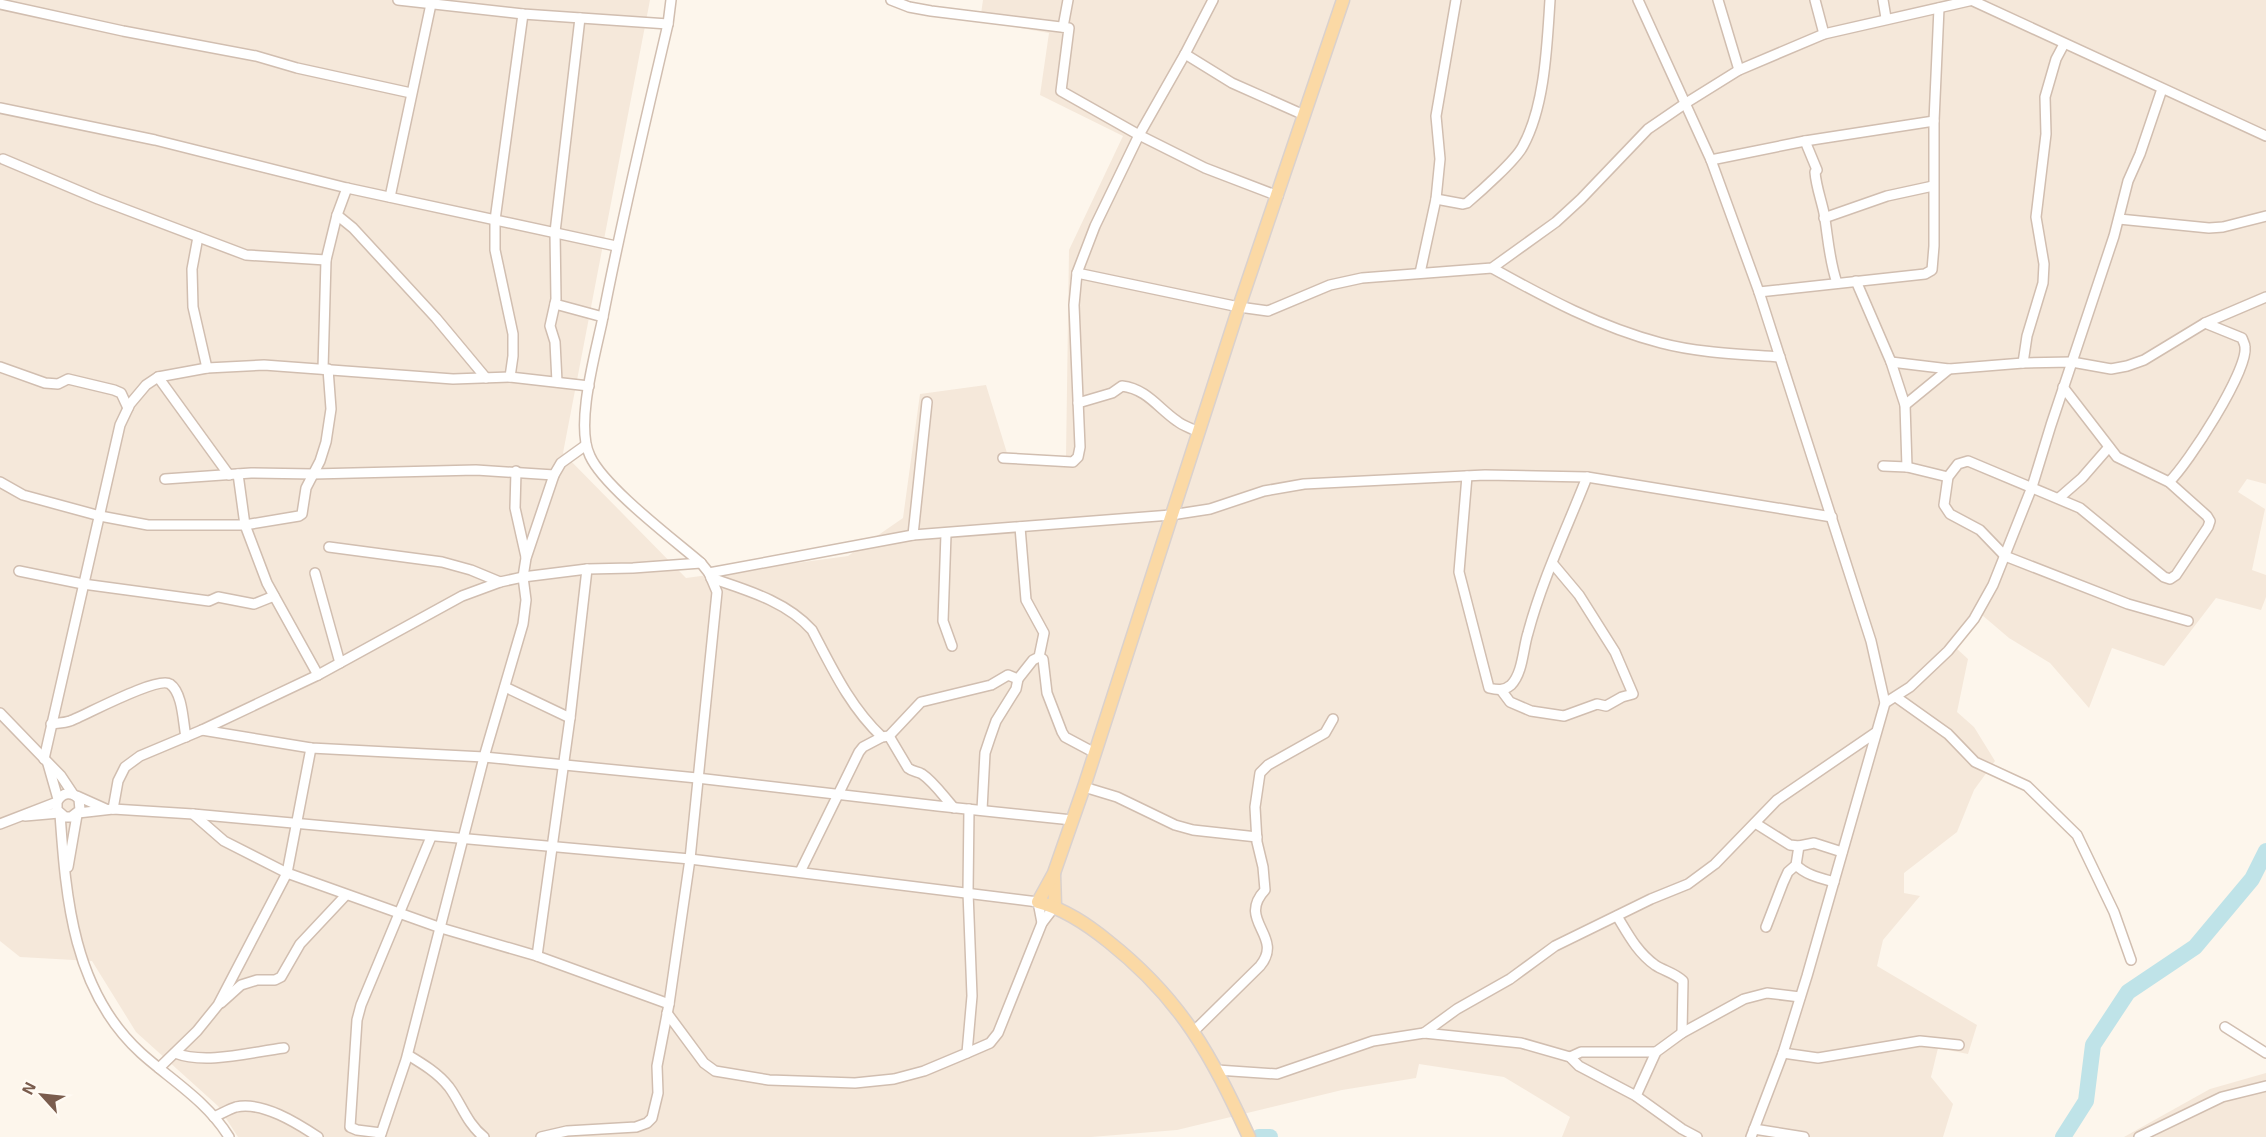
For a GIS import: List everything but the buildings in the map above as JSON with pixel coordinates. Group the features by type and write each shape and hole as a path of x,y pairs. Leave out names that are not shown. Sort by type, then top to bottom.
{"main road":[{"path":"1249,1137 1217,1070 1194,1031 1172,1002 1139,967 1098,934 1055,906 1038,902 1054,873 1084,787 1170,515 1343,0"},
{"path":"1054,873 1055,906"}],"street":[{"path":"398,0 523,14 668,24"},
{"path":"541,1137 567,1131 636,1127 647,1123 652,1118 658,1093 657,1066 690,859 717,592 702,562 634,506 610,483 591,458 586,445 585,420 589,386 616,246 668,24 671,0"},
{"path":"891,0 909,7 931,11 1069,28 1061,91 1139,135 1205,168 1278,195"},
{"path":"1063,27 1068,0"},
{"path":"1003,458 1073,462 1078,457 1080,447 1074,305 1077,273 1095,226 1139,135 1213,0"},
{"path":"1420,273 1436,199 1440,159 1436,116 1456,0"},
{"path":"1436,199 1467,203 1523,148 1536,112 1547,57 1550,0"},
{"path":"1638,0 1712,160 1759,292 1871,640 1885,703 1783,1053 1753,1133 1804,1137"},
{"path":"1718,0 1739,70"},
{"path":"1815,0 1824,34"},
{"path":"1883,0 1887,18"},
{"path":"1077,273 1268,311 1330,285 1362,278 1492,268 1556,222 1648,129 1739,70 1824,34 1972,0 2266,136"},
{"path":"0,4 123,32 256,56 297,68 411,93"},
{"path":"390,197 431,4"},
{"path":"1759,292 1925,274 1932,270 1934,121 1939,8"},
{"path":"510,376 513,334 495,250 495,220 523,14"},
{"path":"557,382 555,342 550,327 555,304 555,232 580,18"},
{"path":"2023,363 2043,283 2044,264 2036,217 2046,134 2045,97 2056,59 2064,44"},
{"path":"1185,54 1232,83 1304,115"},
{"path":"1885,703 1896,698 1948,651 1974,619 1993,585 2032,487 2119,219 2128,181 2140,154 2162,89"},
{"path":"0,108 155,140 346,188 616,246"},
{"path":"1712,160 1805,141 1934,121"},
{"path":"1805,141 1817,170 1815,180 1837,283"},
{"path":"3,159 98,199 246,255 326,260"},
{"path":"1824,218 1887,196 1933,186"},
{"path":"0,482 23,495 100,516 148,525 245,525 302,514 306,488 326,442 331,409 325,369 326,260 346,188"},
{"path":"337,215 353,228 436,318 486,378"},
{"path":"2119,219 2209,228 2223,227 2266,216"},
{"path":"198,237 192,269 193,307 207,368"},
{"path":"1492,268 1580,314 1661,343 1700,351 1780,357"},
{"path":"1856,281 1891,362 1905,405 1907,467"},
{"path":"1891,362 1949,369 2072,362 2111,369 2145,360 2205,323 2266,297"},
{"path":"555,304 603,318"},
{"path":"2169,482 2181,471 2196,449 2239,371 2246,348 2242,338 2205,323"},
{"path":"229,1137 197,1099 141,1053 115,1025 101,1005 76,943 58,801 46,762 51,724 83,584 120,425 128,408 146,385 158,377 207,368 264,365 453,379 510,376 589,386"},
{"path":"0,367 45,383 58,384 68,379 114,390 122,393 128,408"},
{"path":"1905,405 1949,369"},
{"path":"158,377 234,474 245,525 267,583 318,675"},
{"path":"1078,403 1112,393 1122,386 1132,387 1147,395 1179,423 1198,432"},
{"path":"2063,387 2117,457 2169,482 2210,521 2182,565 2170,579 2164,577 2080,508 1968,461 1958,464 1948,477 1944,505 1947,511 1980,530 2005,556 2128,604 2188,621"},
{"path":"914,535 927,402"},
{"path":"431,837 361,1005 357,1020 349,1113 350,1127 380,1135 408,1055 484,757 523,624 526,600 523,577 526,558 554,475 561,463 586,445"},
{"path":"2059,498 2082,478 2109,447"},
{"path":"1883,466 1907,467 1948,477"},
{"path":"516,471 515,508 526,558"},
{"path":"165,479 234,474 516,471 554,475"},
{"path":"710,575 914,535 1170,515 1210,509 1264,491 1304,484 1467,476 1587,477 1832,517"},
{"path":"1467,476 1459,572 1489,688 1501,690 1511,684 1520,665 1527,633 1587,477"},
{"path":"1020,527 1026,600 1044,633 1039,657"},
{"path":"946,534 943,621 952,646"},
{"path":"329,547 449,563 500,582"},
{"path":"109,809 125,767 140,756 202,730 318,675 462,596 500,582 523,577 587,569 702,562"},
{"path":"1501,690 1510,702 1531,711 1564,716 1597,704 1606,706 1633,694 1615,652 1579,595 1553,564"},
{"path":"537,956 570,718 587,569"},
{"path":"19,571 83,584 209,601 218,597 242,603 254,603 274,596"},
{"path":"315,573 340,663"},
{"path":"710,575 786,608 803,619 812,630 853,705 864,720 886,736 908,768 927,778 954,808"},
{"path":"1039,657 1043,659 1047,693 1062,732 1065,737 1095,753"},
{"path":"982,810 986,753 996,721 1016,689 1018,679 1033,660 1039,657"},
{"path":"800,872 863,747 886,736 921,702 991,685 1008,675 1018,679"},
{"path":"51,724 67,722 140,689 167,683 172,685 182,705 186,737"},
{"path":"505,687 570,718"},
{"path":"1896,698 1948,734 1975,762 2027,786 2077,835 2114,912 2131,960"},
{"path":"0,713 61,776 81,803 77,814 67,875"},
{"path":"1194,1031 1260,966 1268,955 1269,946 1254,909 1257,899 1265,890 1255,807 1260,773 1268,765 1325,733 1333,718"},
{"path":"202,730 311,748 484,757 697,778 1072,820"},
{"path":"1424,1033 1456,1009 1510,979 1555,946 1688,884 1715,864 1777,800 1875,733"},
{"path":"218,1005 287,873 311,748"},
{"path":"1084,787 1117,797 1175,825 1193,830 1257,837"},
{"path":"0,824 58,801 63,795 75,795 109,809"},
{"path":"20,816 59,813 65,817 71,817 109,809 193,814 690,859 1038,902 1042,922"},
{"path":"967,1053 972,996 968,892 969,809"},
{"path":"193,814 224,841 287,873 441,928 537,956 668,1008 704,1063 715,1071 769,1080 855,1083 894,1079 924,1071 990,1042 998,1033 1042,922 1055,906"},
{"path":"1755,823 1790,845 1815,843 1842,852"},
{"path":"1766,927 1786,877 1796,865 1799,846"},
{"path":"1796,865 1800,870 1834,882"},
{"path":"159,1068 197,1031 218,1005 241,985 281,977 300,944 346,895"},
{"path":"1617,916 1635,946 1647,958 1657,966 1678,975 1683,981 1682,1033"},
{"path":"1636,1096 1656,1052 1682,1033 1744,999 1767,993 1800,997"},
{"path":"2225,1027 2266,1053"},
{"path":"1217,1070 1277,1074 1373,1041 1424,1033 1521,1043 1570,1057 1579,1066 1636,1096 1697,1137"},
{"path":"1783,1053 1818,1058 1920,1041 1959,1045"},
{"path":"175,1053 193,1058 238,1055 284,1048"},
{"path":"1570,1057 1581,1052 1656,1052"},
{"path":"408,1055 440,1077 471,1124 484,1137"},
{"path":"2139,1137 2223,1097 2266,1086"},
{"path":"214,1117 236,1107 278,1112 318,1137"}],"shaded area":[{"path":"0,0 650,0 563,453 686,578 848,556 903,518 920,394 986,385 1007,453 1066,458 1069,250 1123,136 1040,95 1049,33 980,21 983,0 2266,0 2266,484 2247,479 2238,492 2265,509 2252,570 2266,575 2266,597 2261,610 2216,598 2164,666 2112,648 2089,708 2050,663 2009,638 1982,615 1955,647 1968,659 1957,712 1974,727 1995,761 1974,790 1957,832 1904,873 1904,893 1920,896 1883,940 1877,966 1977,1025 1968,1054 1938,1048 1931,1077 1953,1104 1943,1137 1562,1137 1570,1117 1504,1077 1419,1064 1416,1078 1342,1090 1177,1130 1091,1137 238,1137 218,1106 136,1032 92,961 20,957 0,941"},
{"path":"2266,1073 2266,1137 2124,1137 2210,1089"}],"waterway":[{"path":"2063,1137 2086,1101 2093,1045 2128,992 2195,947 2252,879 2266,851"},
{"path":"1259,1137 1270,1137"}]}
